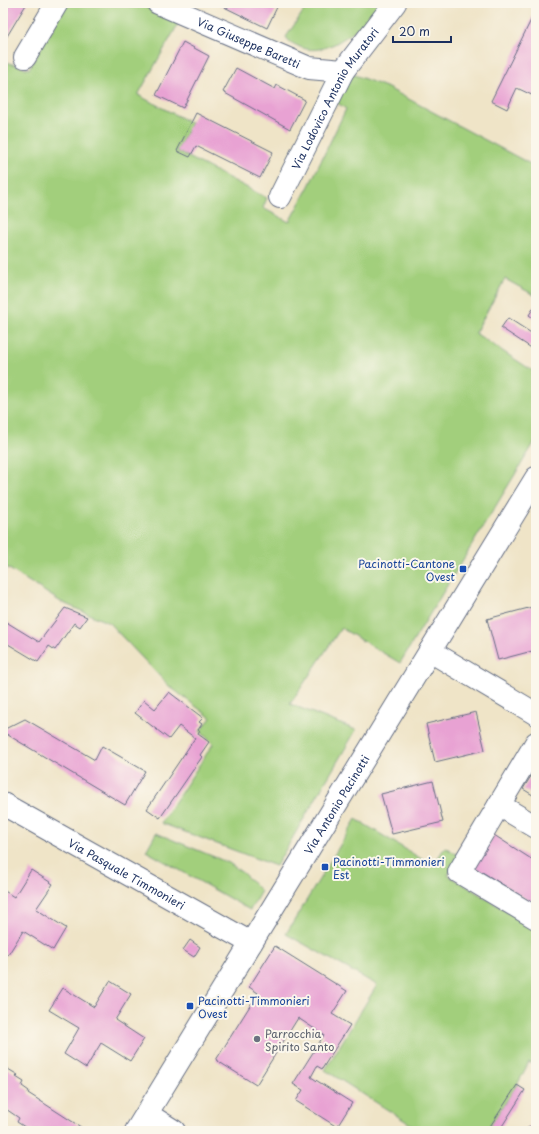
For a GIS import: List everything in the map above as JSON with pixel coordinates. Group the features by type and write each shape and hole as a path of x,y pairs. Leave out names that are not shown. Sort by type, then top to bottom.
{"street":[{"path":"25,57 56,3"},
{"name":"Via Giuseppe Baretti","path":"158,3 309,68 343,71"},
{"name":"Via Lodovico Antonio Muratori","path":"280,197 343,71 395,3"},
{"name":"Via Antonio Pacinotti","path":"141,1122 536,478"},
{"path":"430,651 536,714"},
{"path":"536,744 459,872 536,918"},
{"name":"Via Pasquale Timmonieri","path":"3,804 251,943"},
{"path":"499,805 536,828"},
{"path":"141,1122 174,1131"}],"green space":[{"path":"67,3 145,3 181,19 138,95 191,123 177,151 267,198 263,208 289,222 309,186 346,109 336,102 352,74 386,87 536,167 536,296 505,279 475,333 536,373 536,440 400,663 341,628 290,704 356,730 276,866 161,823 213,744 200,731 211,718 169,686 109,623 61,602 3,565 3,61 29,69"},
{"path":"309,3 383,3 367,20 346,37 335,44 311,50 294,44 286,37"},
{"path":"356,819 433,866 445,847 459,856 448,875 536,929 536,1066 529,1062 517,1085 487,1131 421,1131 325,1070 377,985 286,934"},
{"path":"156,833 229,863 244,874 261,891 250,910 146,851"}],"building":[{"path":"3,3 27,3 3,43"},
{"path":"216,3 279,3 267,28"},
{"path":"536,10 536,97 517,88 507,109 491,101"},
{"path":"183,42 209,56 183,108 156,95"},
{"path":"236,68 275,89 277,85 305,100 290,129 223,92"},
{"path":"196,113 273,152 260,178 196,146 190,157 177,151"},
{"path":"536,304 536,320 529,315"},
{"path":"508,318 536,336 536,351 501,328"},
{"path":"536,606 536,650 498,660 487,619"},
{"path":"65,608 87,617 80,627 74,623 55,650 49,646 38,662 3,641 3,620 39,642"},
{"path":"169,692 203,718 199,722 202,724 198,730 200,731 198,734 209,742 200,755 202,757 160,818 147,809 195,738 179,726 169,739 135,713 144,700 155,709"},
{"path":"476,712 485,750 435,762 426,724"},
{"path":"25,719 95,760 102,746 145,771 125,805 3,732 5,729"},
{"path":"536,768 536,797 523,789"},
{"path":"433,781 443,822 392,834 381,794"},
{"path":"494,835 536,862 536,905 474,867"},
{"path":"31,870 53,884 36,909 66,928 53,950 23,931 8,955 3,952 3,890 14,897"},
{"path":"190,940 200,947 194,957 183,950"},
{"path":"275,946 347,991 332,1014 350,1025 322,1069 317,1066 311,1077 352,1103 337,1127 296,1101 303,1090 293,1084 324,1035 298,1018 256,1085 216,1060 258,993 249,987"},
{"path":"110,981 131,994 115,1020 144,1039 130,1061 101,1043 86,1068 64,1054 79,1028 49,1010 63,988 94,1007"},
{"path":"3,1066 18,1075 16,1077 24,1082 22,1086 29,1091 28,1093 87,1131 31,1131 17,1122 19,1118 3,1107"},
{"path":"517,1085 525,1090 499,1131 487,1131"},
{"path":"529,1126 536,1130 536,1131 526,1131"}],"place":[{"name":"Pacinotti-Cantone Ovest","path":"463,569"},
{"name":"Pacinotti-Timmonieri Est","path":"325,867"},
{"name":"Pacinotti-Timmonieri Ovest","path":"190,1006"},
{"name":"Parrocchia Spirito Santo","path":"257,1039"}]}
